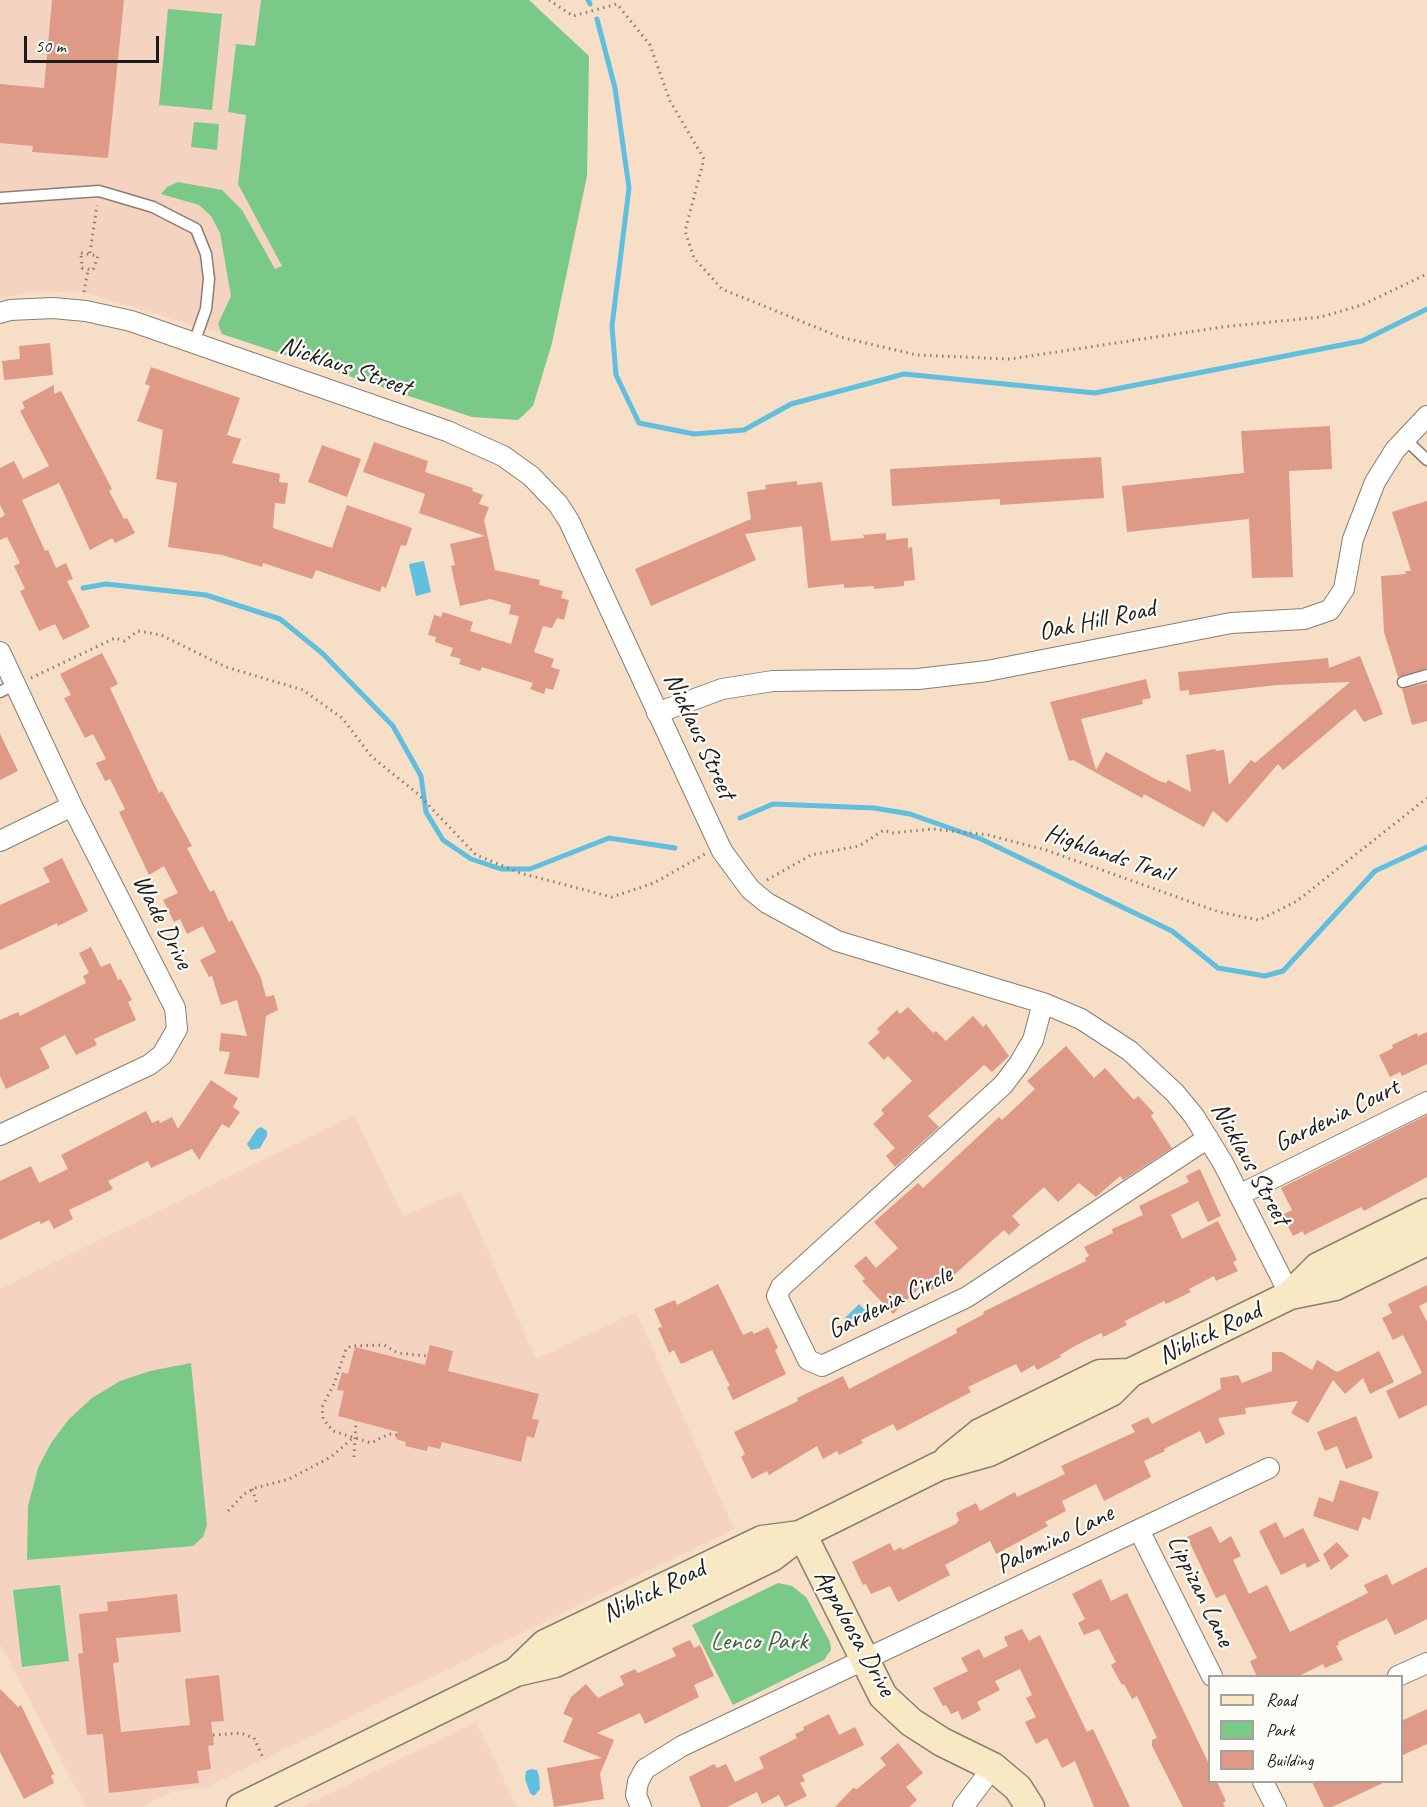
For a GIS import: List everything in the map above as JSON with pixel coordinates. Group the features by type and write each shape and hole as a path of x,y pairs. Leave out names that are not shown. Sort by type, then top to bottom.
{"main road":[{"name":"Niblick Road","path":"1290,1295 1318,1267 1427,1213"},
{"name":"Niblick Road","path":"241,1807 516,1672 545,1644 731,1554 762,1540 802,1534 939,1466 989,1452 1112,1392 1130,1373 1290,1295 1335,1286 1427,1241"},
{"name":"Appaloosa Drive","path":"802,1534 883,1696 911,1722 942,1742 993,1767 1018,1788 1030,1807"}],"street":[{"name":"Nicklaus Street","path":"0,313 10,310 53,308 86,310 131,321 447,431 503,456 531,476 558,504 569,521 720,846 750,889 767,903 837,941 1042,1004 1081,1019 1130,1051 1175,1093 1208,1138 1290,1295"},
{"name":"Oak Hill Road","path":"657,713 733,687 784,680 918,679 987,671 1231,623 1304,619 1330,610 1344,589 1353,539 1361,513 1375,482 1405,439 1427,416"},
{"name":"Wade Drive","path":"0,652 8,688 72,806 175,1008 177,1029 162,1055 149,1065 0,1135"},
{"path":"0,841 72,806"},
{"name":"Gardenia Circle","path":"1042,1004 1032,1040 1020,1064 1003,1085 781,1287 777,1296 808,1360 822,1366 967,1298 1208,1138"},
{"name":"Gardenia Court","path":"1239,1195 1427,1102"},
{"name":"Palomino Lane","path":"641,1807 636,1796 638,1782 645,1769 682,1746 1269,1468"},
{"name":"Lippizan Lane","path":"1139,1530 1211,1675"},
{"path":"1402,1675 1427,1663"},
{"path":"963,1807 993,1767"},
{"path":"1264,1783 1276,1807"}],"lane":[{"path":"0,198 99,191 153,207 196,229 206,254 209,279 206,309 194,343"},
{"path":"1405,439 1427,460"},
{"path":"1403,682 1427,675"}],"path":[{"path":"549,0 573,16 617,4 650,45 670,101 704,159 686,231 694,258 722,290 840,337 918,355 1010,359 1222,327 1321,317 1362,305 1427,274"},
{"path":"90,253 99,191"},
{"path":"81,253 98,256 93,270 88,270 82,268 81,253"},
{"path":"84,292 88,270"},
{"path":"8,688 115,638 124,641 138,632 162,635 226,667 303,690 342,718 372,757 418,794 476,855 520,873 612,897 654,883 720,846"},
{"name":"Highlands Trail","path":"750,889 811,855 859,846 884,830 892,833 933,829 987,835 1046,850 1219,912 1259,920 1297,901 1427,798"},
{"path":"397,1435 390,1434 371,1443 328,1428 321,1412 346,1349 384,1345 398,1353 427,1356"},
{"path":"354,1457 356,1421"},
{"path":"228,1511 244,1494 289,1479 331,1457 354,1437"},
{"path":"252,1490 257,1504"},
{"path":"213,1736 241,1733 254,1738 264,1760"}],"shaded area":[{"path":"0,0 529,0 589,56 587,176 552,343 533,406 518,420 472,417 222,334 84,292 37,291 0,298"},
{"path":"354,1115 403,1216 461,1191 536,1359 636,1312 734,1529 207,1787 174,1791 141,1807 86,1807 0,1644 0,1289"},
{"path":"476,1722 517,1807 302,1807"}],"green space":[{"path":"261,0 529,0 589,56 587,176 552,343 533,406 518,420 472,417 222,334 218,324 231,296 220,233 211,216 199,205 161,194 167,187 178,182 222,190 242,210 275,269 282,266 238,184 246,115 228,112 236,44 255,46"},
{"path":"168,9 222,14 212,110 159,105"},
{"path":"194,122 219,124 217,150 191,147"},
{"path":"191,1363 207,1525 203,1537 193,1546 27,1560 28,1506 38,1468 51,1443 69,1419 92,1398 120,1381 150,1371"},
{"name":"Lenco Park","path":"778,1583 792,1586 806,1597 830,1642 831,1650 824,1660 733,1705 692,1625"},
{"path":"60,1585 69,1661 22,1667 13,1590"}],"water":[{"path":"424,561 431,592 416,596 409,564"},
{"path":"261,1127 267,1131 267,1136 260,1148 251,1150 247,1144 257,1129"},
{"path":"859,1304 868,1313 854,1327 845,1318"},
{"path":"537,1770 539,1776 540,1789 534,1796 530,1793 525,1779 526,1771"}],"building":[{"path":"52,0 124,0 108,158 32,152 33,146 0,143 0,84 44,88"},
{"path":"50,343 53,375 4,380 2,361 20,359 19,346"},
{"path":"151,367 240,398 227,435 241,439 232,463 280,474 279,482 288,483 285,504 275,503 273,528 332,548 347,505 412,528 406,546 401,545 386,588 382,586 380,592 316,570 312,579 263,563 262,567 222,555 168,547 177,483 156,479 163,430 137,421 150,386 145,384"},
{"path":"54,385 54,394 61,391 112,489 109,491 124,519 127,518 135,533 115,543 112,538 90,550 59,483 22,500 45,551 48,550 56,568 66,563 73,579 67,581 90,627 63,640 55,624 39,631 20,591 25,589 14,566 20,563 7,537 0,540 0,518 5,515 0,505 0,468 14,461 23,479 49,466 20,411 25,408 22,402"},
{"path":"1330,426 1332,469 1289,471 1293,577 1252,578 1249,519 1127,532 1122,486 1244,473 1241,431"},
{"path":"374,442 428,461 425,472 473,488 472,491 483,495 479,504 489,507 484,520 495,570 540,580 539,585 563,591 561,598 569,600 564,620 557,618 552,628 543,626 534,652 554,659 551,667 560,670 553,690 546,688 544,694 530,689 533,683 482,667 480,671 459,664 461,659 450,656 453,648 435,642 436,637 428,635 434,615 441,617 443,612 473,622 470,631 511,644 519,616 509,614 511,605 490,599 460,606 451,566 455,565 450,544 485,536 419,513 425,494 363,472"},
{"path":"322,445 361,459 347,497 308,482"},
{"path":"1101,457 1104,498 1000,505 1000,499 892,506 890,469"},
{"path":"797,481 797,485 822,482 831,541 886,533 886,540 908,538 908,548 912,547 915,580 904,581 904,586 874,589 874,586 844,588 844,584 808,588 802,526 745,534 756,560 651,606 635,569 751,519 747,492 766,489 765,485"},
{"path":"1427,501 1427,668 1398,677 1384,632 1381,576 1406,574 1405,571 1411,571 1392,512"},
{"path":"102,653 118,684 110,688 159,793 162,791 192,846 187,848 210,892 214,890 229,922 232,920 261,978 266,997 274,995 278,1010 266,1016 259,1078 224,1074 230,1052 219,1051 221,1033 247,1036 237,1000 221,1005 212,976 209,977 200,960 216,952 203,926 187,934 180,919 174,922 163,900 178,893 164,866 149,875 119,812 125,809 110,779 105,781 96,763 106,759 93,734 85,738 64,698 71,695 60,674"},
{"path":"1360,656 1383,714 1364,722 1355,709 1283,770 1278,764 1227,823 1213,811 1204,827 1144,794 1142,798 1073,760 1069,761 1050,702 1146,679 1151,698 1142,700 1143,704 1081,719 1096,770 1106,752 1159,781 1166,783 1168,780 1191,792 1186,755 1215,749 1216,751 1224,750 1229,785 1251,760 1255,763 1350,682 1277,685 1189,695 1189,690 1180,691 1178,672 1328,658 1329,668"},
{"path":"1427,683 1427,721 1412,725 1402,689"},
{"path":"0,734 18,771 0,780"},
{"path":"62,858 88,911 0,950 0,905 50,882 43,868"},
{"path":"91,947 101,967 110,963 118,980 121,979 132,1000 128,1002 136,1020 94,1039 97,1045 76,1055 65,1035 40,1048 50,1068 6,1089 0,1076 0,1020 18,1012 20,1016 86,983 83,976 89,973 79,953"},
{"path":"908,1007 933,1033 936,1031 946,1041 973,1016 983,1027 986,1024 1009,1056 992,1072 984,1065 928,1116 939,1127 895,1167 886,1156 895,1148 873,1124 884,1114 881,1110 912,1081 888,1056 884,1060 868,1043 880,1032 877,1029 897,1010 900,1014"},
{"path":"1427,1032 1427,1064 1402,1076 1400,1072 1390,1077 1379,1055 1393,1048 1392,1045 1417,1033 1418,1036"},
{"path":"1066,1046 1094,1078 1105,1068 1134,1100 1138,1096 1154,1113 1151,1116 1172,1148 1123,1180 1120,1176 1096,1197 1079,1183 1058,1202 1044,1187 1012,1216 1020,1225 1009,1235 1004,1230 944,1284 941,1281 929,1293 922,1285 893,1314 862,1281 865,1279 854,1266 866,1256 876,1268 898,1248 874,1222 918,1183 923,1188 999,1117 1002,1120 1035,1089 1027,1081"},
{"path":"211,1080 238,1098 233,1107 240,1112 229,1128 222,1124 199,1160 192,1149 151,1168 148,1161 108,1181 113,1189 69,1210 73,1219 54,1229 49,1220 41,1224 39,1221 0,1240 0,1181 31,1166 39,1183 68,1169 61,1155 146,1111 152,1123 159,1120 160,1123 172,1117 178,1129"},
{"path":"1427,1115 1427,1177 1364,1211 1361,1207 1304,1235 1303,1231 1293,1236 1282,1215 1292,1210 1281,1188"},
{"path":"1200,1169 1221,1216 1208,1222 1198,1201 1171,1215 1182,1239 1218,1221 1237,1260 1233,1262 1238,1271 1216,1281 1214,1276 1189,1289 1191,1292 1166,1304 1164,1301 1125,1321 1127,1325 1103,1337 1101,1333 1073,1347 1060,1355 1061,1357 1037,1370 1034,1365 1021,1373 1016,1364 968,1387 971,1392 897,1431 893,1424 861,1440 863,1443 839,1455 837,1451 823,1459 817,1446 769,1475 767,1471 752,1479 741,1457 745,1454 734,1432 843,1376 849,1389 957,1333 956,1329 984,1314 983,1312 1086,1261 1085,1258 1089,1256 1084,1247 1113,1233 1112,1229 1143,1215 1139,1206 1189,1182 1186,1176"},
{"path":"718,1284 743,1335 752,1331 754,1334 768,1327 778,1348 775,1350 786,1374 733,1400 727,1387 730,1386 712,1350 681,1364 674,1350 669,1353 658,1328 662,1327 654,1309 675,1300 677,1305"},
{"path":"1427,1285 1427,1302 1419,1306 1427,1322 1427,1405 1399,1419 1386,1391 1422,1373 1403,1335 1393,1340 1382,1318 1392,1313 1388,1304"},
{"path":"430,1345 453,1351 448,1371 539,1394 532,1419 539,1420 534,1438 527,1436 521,1462 442,1442 440,1449 428,1446 427,1451 405,1446 406,1442 396,1439 398,1432 338,1416 344,1391 337,1390 342,1372 348,1374 355,1347 425,1365"},
{"path":"1379,1351 1394,1382 1370,1394 1363,1378 1345,1394 1333,1380 1308,1423 1291,1413 1298,1401 1245,1408 1246,1414 1218,1418 1225,1434 1206,1444 1200,1431 1144,1461 1151,1477 1104,1501 1096,1484 1062,1501 1066,1511 1045,1522 1048,1526 996,1554 990,1541 945,1565 950,1575 898,1602 890,1586 871,1594 866,1584 863,1585 852,1562 890,1543 894,1551 901,1547 902,1550 956,1524 959,1520 956,1513 976,1503 980,1511 1015,1492 1017,1497 1065,1474 1061,1466 1135,1432 1131,1425 1148,1417 1152,1424 1221,1389 1220,1378 1238,1375 1242,1383 1272,1371 1272,1352 1282,1352 1312,1370 1317,1360 1337,1372"},
{"path":"1356,1416 1373,1458 1346,1469 1337,1446 1325,1451 1317,1432"},
{"path":"1340,1480 1379,1492 1370,1520 1363,1517 1358,1531 1313,1516 1319,1497 1333,1502"},
{"path":"1276,1522 1284,1538 1303,1528 1320,1561 1307,1568 1305,1563 1281,1575 1259,1531"},
{"path":"1211,1526 1220,1543 1231,1536 1241,1556 1233,1560 1249,1594 1267,1585 1290,1632 1368,1593 1364,1585 1387,1574 1392,1585 1427,1567 1427,1619 1395,1635 1387,1619 1365,1629 1338,1642 1339,1645 1336,1646 1343,1660 1325,1668 1323,1664 1301,1675 1256,1675 1250,1661 1257,1658 1225,1594 1216,1598 1187,1537"},
{"path":"1337,1542 1349,1556 1331,1570 1323,1554"},
{"path":"1101,1579 1111,1601 1127,1593 1208,1762 1208,1783 1217,1783 1226,1801 1223,1803 1225,1807 1183,1807 1152,1746 1152,1740 1157,1738 1137,1696 1132,1699 1124,1684 1122,1685 1111,1665 1116,1662 1099,1629 1084,1635 1078,1623 1085,1619 1072,1594"},
{"path":"177,1594 181,1632 116,1638 119,1662 113,1663 121,1732 190,1725 185,1679 219,1675 224,1721 211,1722 214,1745 208,1746 211,1769 197,1771 199,1783 109,1793 103,1734 87,1735 78,1654 83,1653 79,1614 108,1611 107,1602"},
{"path":"1022,1629 1029,1641 1040,1635 1087,1732 1093,1729 1130,1807 1094,1807 1075,1761 1062,1768 1047,1738 1036,1744 1025,1722 1036,1717 1026,1698 1032,1695 1020,1669 995,1681 1000,1690 977,1702 981,1710 962,1720 958,1711 951,1714 946,1705 943,1706 933,1688 968,1671 961,1658 979,1649 984,1658 1008,1646 1004,1637"},
{"path":"690,1640 694,1648 700,1645 714,1676 694,1685 699,1697 645,1724 640,1713 597,1733 614,1740 600,1774 604,1799 554,1807 547,1768 602,1758 563,1742 573,1718 563,1714 571,1697 586,1684 598,1698 624,1685 620,1676 635,1669 638,1673 676,1656 672,1648"},
{"path":"0,1689 18,1707 21,1705 54,1774 51,1776 54,1783 24,1799 0,1752"},
{"path":"1427,1709 1427,1744 1403,1755 1403,1720"},
{"path":"829,1714 839,1735 855,1727 864,1745 802,1775 805,1781 800,1783 807,1796 785,1807 779,1795 762,1804 757,1792 727,1807 701,1807 689,1777 714,1764 717,1768 726,1764 735,1782 764,1768 759,1757 797,1738 795,1734 804,1730 803,1727"},
{"path":"898,1743 923,1773 906,1787 917,1800 909,1807 835,1807 853,1788 857,1789 886,1765 880,1758"},
{"path":"1312,1783 1383,1783 1332,1807 1324,1807"}],"waterway":[{"path":"588,0 590,4"},
{"path":"597,19 615,88 629,188 612,326 616,375 639,423 694,434 744,430 791,404 904,374 1095,393 1362,341 1427,309"},
{"path":"83,588 106,584 206,595 280,619 322,653 393,726 421,776 426,812 443,840 471,859 501,869 530,869 609,838 675,848"},
{"path":"740,818 773,804 874,808 910,814 981,839 1172,931 1218,968 1265,976 1283,971 1375,871 1427,847"}]}
